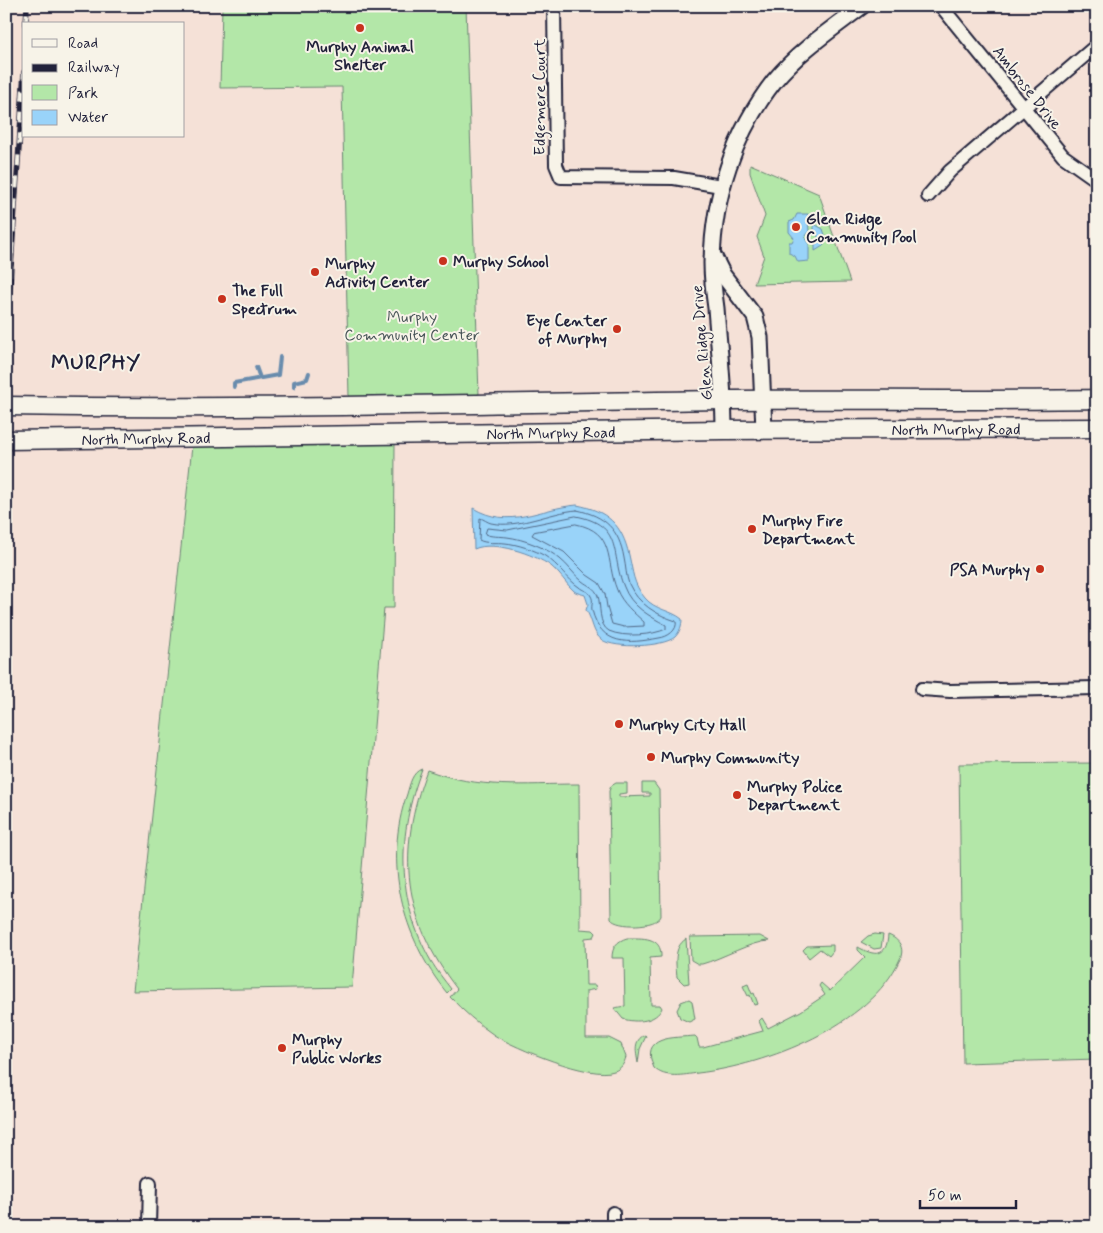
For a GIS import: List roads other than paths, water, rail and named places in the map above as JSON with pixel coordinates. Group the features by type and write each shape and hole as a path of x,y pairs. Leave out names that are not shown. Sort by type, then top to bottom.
{"main road":[{"name":"North Murphy Road","path":"6,406 444,405 724,400 926,401 1097,399"},
{"path":"444,405 453,433"},
{"path":"435,433 444,405"},
{"name":"North Murphy Road","path":"6,440 435,433 1097,428"}],"street":[{"name":"Edgemere Court","path":"554,6 556,165 561,177 674,178 721,186"},
{"name":"Glen Ridge Drive","path":"724,430 724,400 712,253 721,186 749,119 776,79 811,45 862,6"},
{"name":"Ambrose Drive","path":"941,6 1062,156 1097,180"},
{"path":"928,196 950,171 1097,45"},
{"name":"Glen Ridge Drive","path":"712,253 723,275 755,318 760,337 764,430"},
{"path":"922,689 950,691 1097,688"},
{"path":"149,1227 150,1183"},
{"path":"613,1213 613,1227"}],"water":[{"path":"797,214 808,214 809,232 805,237 809,243 809,261 798,262 795,256 789,253 789,242 792,242 794,238 789,232 789,222 794,220"},
{"path":"814,224 823,229 826,238 823,246 815,251 815,244 819,238 814,231"},
{"path":"577,505 605,515 617,527 626,544 634,578 641,593 653,605 682,619 682,624 675,637 660,643 639,646 608,643 602,640 594,630 586,610 588,604 585,595 574,591 544,561 503,547 492,546 474,549 473,508 487,514 512,518"}],"waterway":[{"path":"234,387 234,383 278,375 280,357"},
{"path":"256,367 260,378"},
{"path":"294,387 294,382 307,379 309,373"}],"railway":[{"path":"26,22 27,6"},
{"path":"6,342 22,102"}],"place":[{"name":"Murphy Animal Shelter","path":"360,28"},
{"name":"Glen Ridge Community Pool","path":"796,227"},
{"name":"Murphy School","path":"443,261"},
{"name":"Murphy Activity Center","path":"315,272"},
{"name":"The Full Spectrum","path":"222,299"},
{"name":"Eye Center of Murphy","path":"617,329"},
{"name":"Murphy Fire Department","path":"752,529"},
{"name":"PSA Murphy","path":"1040,569"},
{"name":"Murphy City Hall","path":"619,724"},
{"name":"Murphy Community","path":"651,757"},
{"name":"Murphy Police Department","path":"737,795"},
{"name":"Murphy Public Works","path":"282,1048"}],"district":[{"name":"MURPHY","path":"96,362"}],"park label":[{"name":"Murphy Community Center","path":"412,325"}]}
